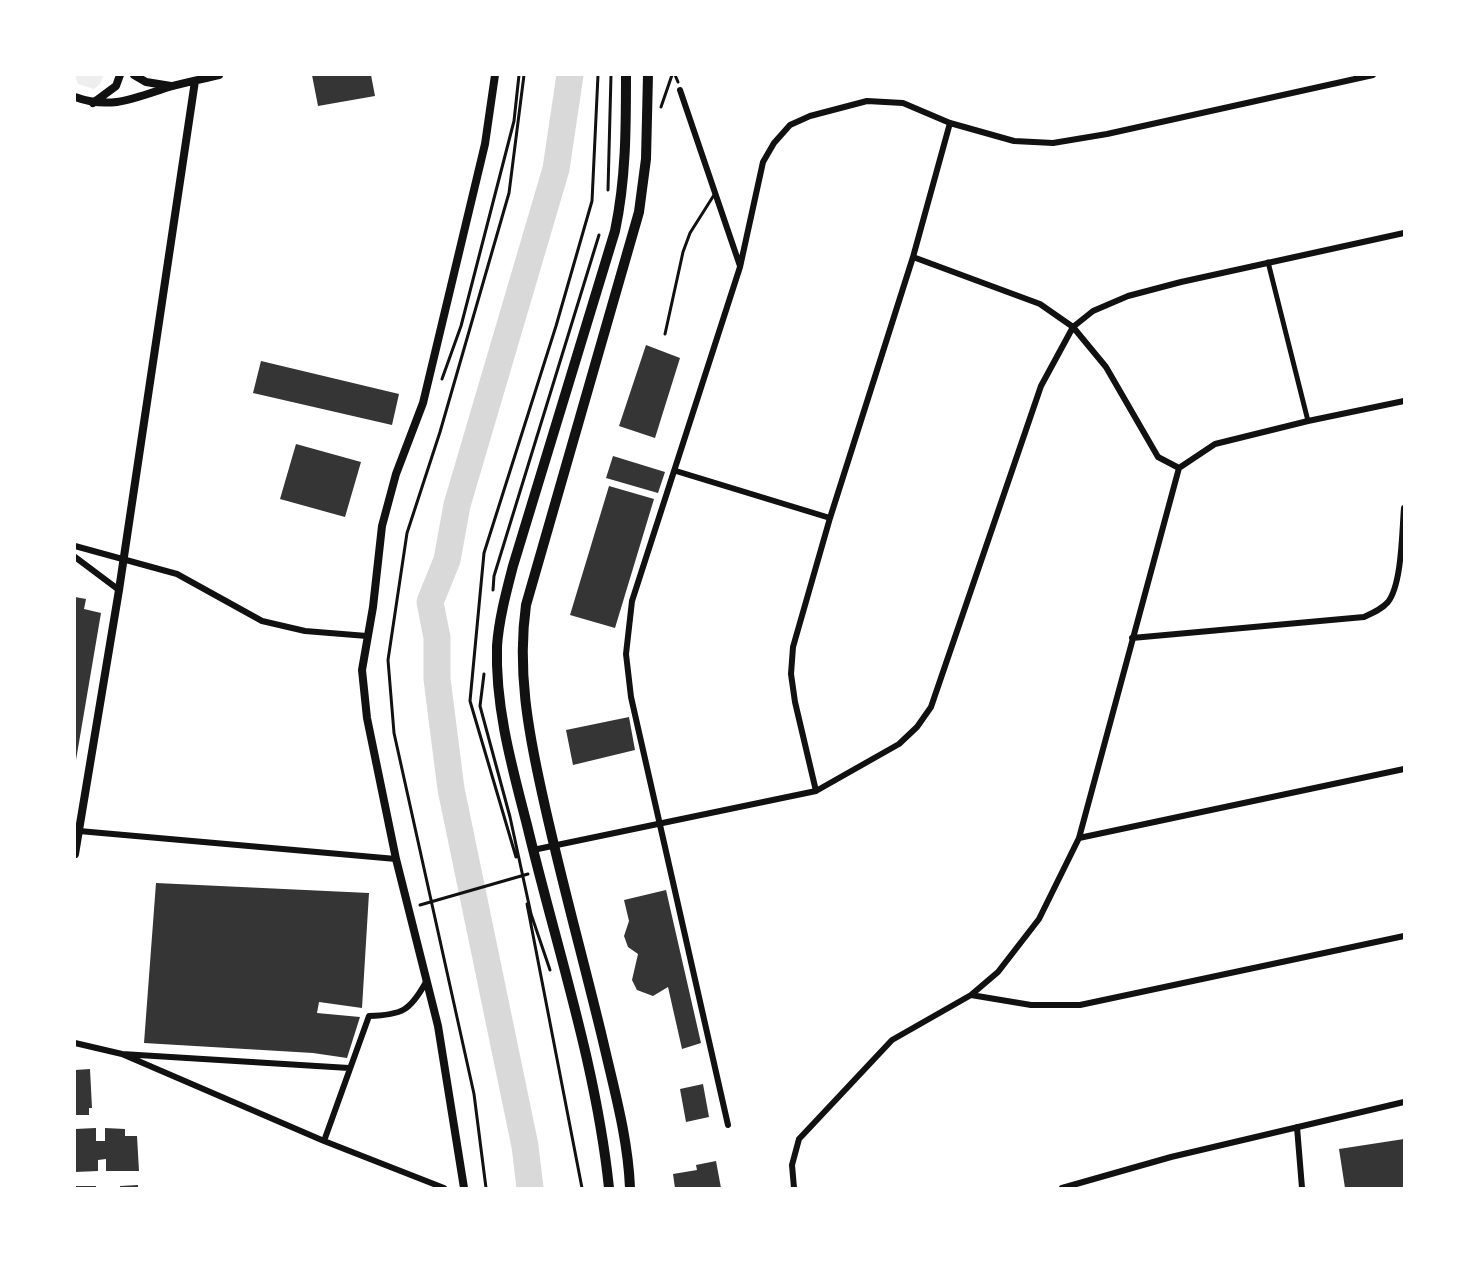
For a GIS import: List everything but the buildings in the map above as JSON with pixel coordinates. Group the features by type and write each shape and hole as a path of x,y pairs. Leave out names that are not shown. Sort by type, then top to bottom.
{"main road":[{"path":"609,1188 606,1158 577,1010 539,875 505,737 498,678 501,616 513,566 615,231 622,196 626,156 626,75"},
{"path":"630,1188 629,1164 617,1103 554,846 522,691 521,641 526,604 639,212 646,159 648,75"}],"street":[{"path":"93,104 116,86 120,75"},
{"path":"134,75 146,82 171,87"},
{"path":"75,97 93,104 128,101 219,75"},
{"path":"464,1188 438,1026 396,860 367,718 362,670 382,526 396,474 423,403 482,155 495,75"},
{"path":"728,1125 658,822 631,697 626,654 632,601 676,471 740,267 763,162 774,143 790,125 810,116 867,101 903,103 950,123 1014,141 1053,143 1107,134 1373,75"},
{"path":"75,854 124,559 195,81"},
{"path":"680,90 740,267"},
{"path":"816,791 791,674 793,647 830,518 913,257 950,123"},
{"path":"533,850 658,822 816,791 899,744 917,727 931,706 1041,386 1073,327 1093,311 1128,296 1268,262 1404,233"},
{"path":"913,257 1040,304 1073,327 1106,367 1158,457 1179,468"},
{"path":"1268,262 1308,421"},
{"path":"794,1188 792,1165 799,1139 892,1040 971,994 998,972 1038,919 1079,838 1131,638 1179,468 1215,444 1404,401"},
{"path":"676,471 830,518"},
{"path":"1131,638 1364,617 1380,610 1390,600 1396,586 1404,508"},
{"path":"75,546 177,574 262,621 305,631 367,636"},
{"path":"75,557 119,590"},
{"path":"1079,838 1404,769"},
{"path":"79,831 396,860"},
{"path":"971,994 1031,1005 1080,1005 1404,936"},
{"path":"324,1141 369,1016 393,1016 413,1005 426,982"},
{"path":"75,1043 122,1054 349,1068"},
{"path":"122,1054 324,1141 444,1188"},
{"path":"1062,1188 1171,1157 1404,1102"},
{"path":"1297,1127 1302,1188"}],"lane":[{"path":"665,334 683,252 690,233 715,194"}],"path":[{"path":"441,381 461,326 511,132 519,75"},
{"path":"486,1188 474,1094 429,902 394,734 388,660 407,533 440,432 509,192 524,75"},
{"path":"607,198 611,75"},
{"path":"658,116 672,75"},
{"path":"492,599 494,576 600,231"},
{"path":"484,670 480,706 510,817 531,915 552,976"},
{"path":"429,902 492,885 521,874 539,875"},
{"path":"417,894 423,916"}],"shaded area":[{"path":"75,75 104,75 100,84 94,89 78,84"}],"waterway":[{"path":"530,1188 525,1146 451,789 437,679 437,638 430,602 447,560 457,505 556,169 570,75"}]}
